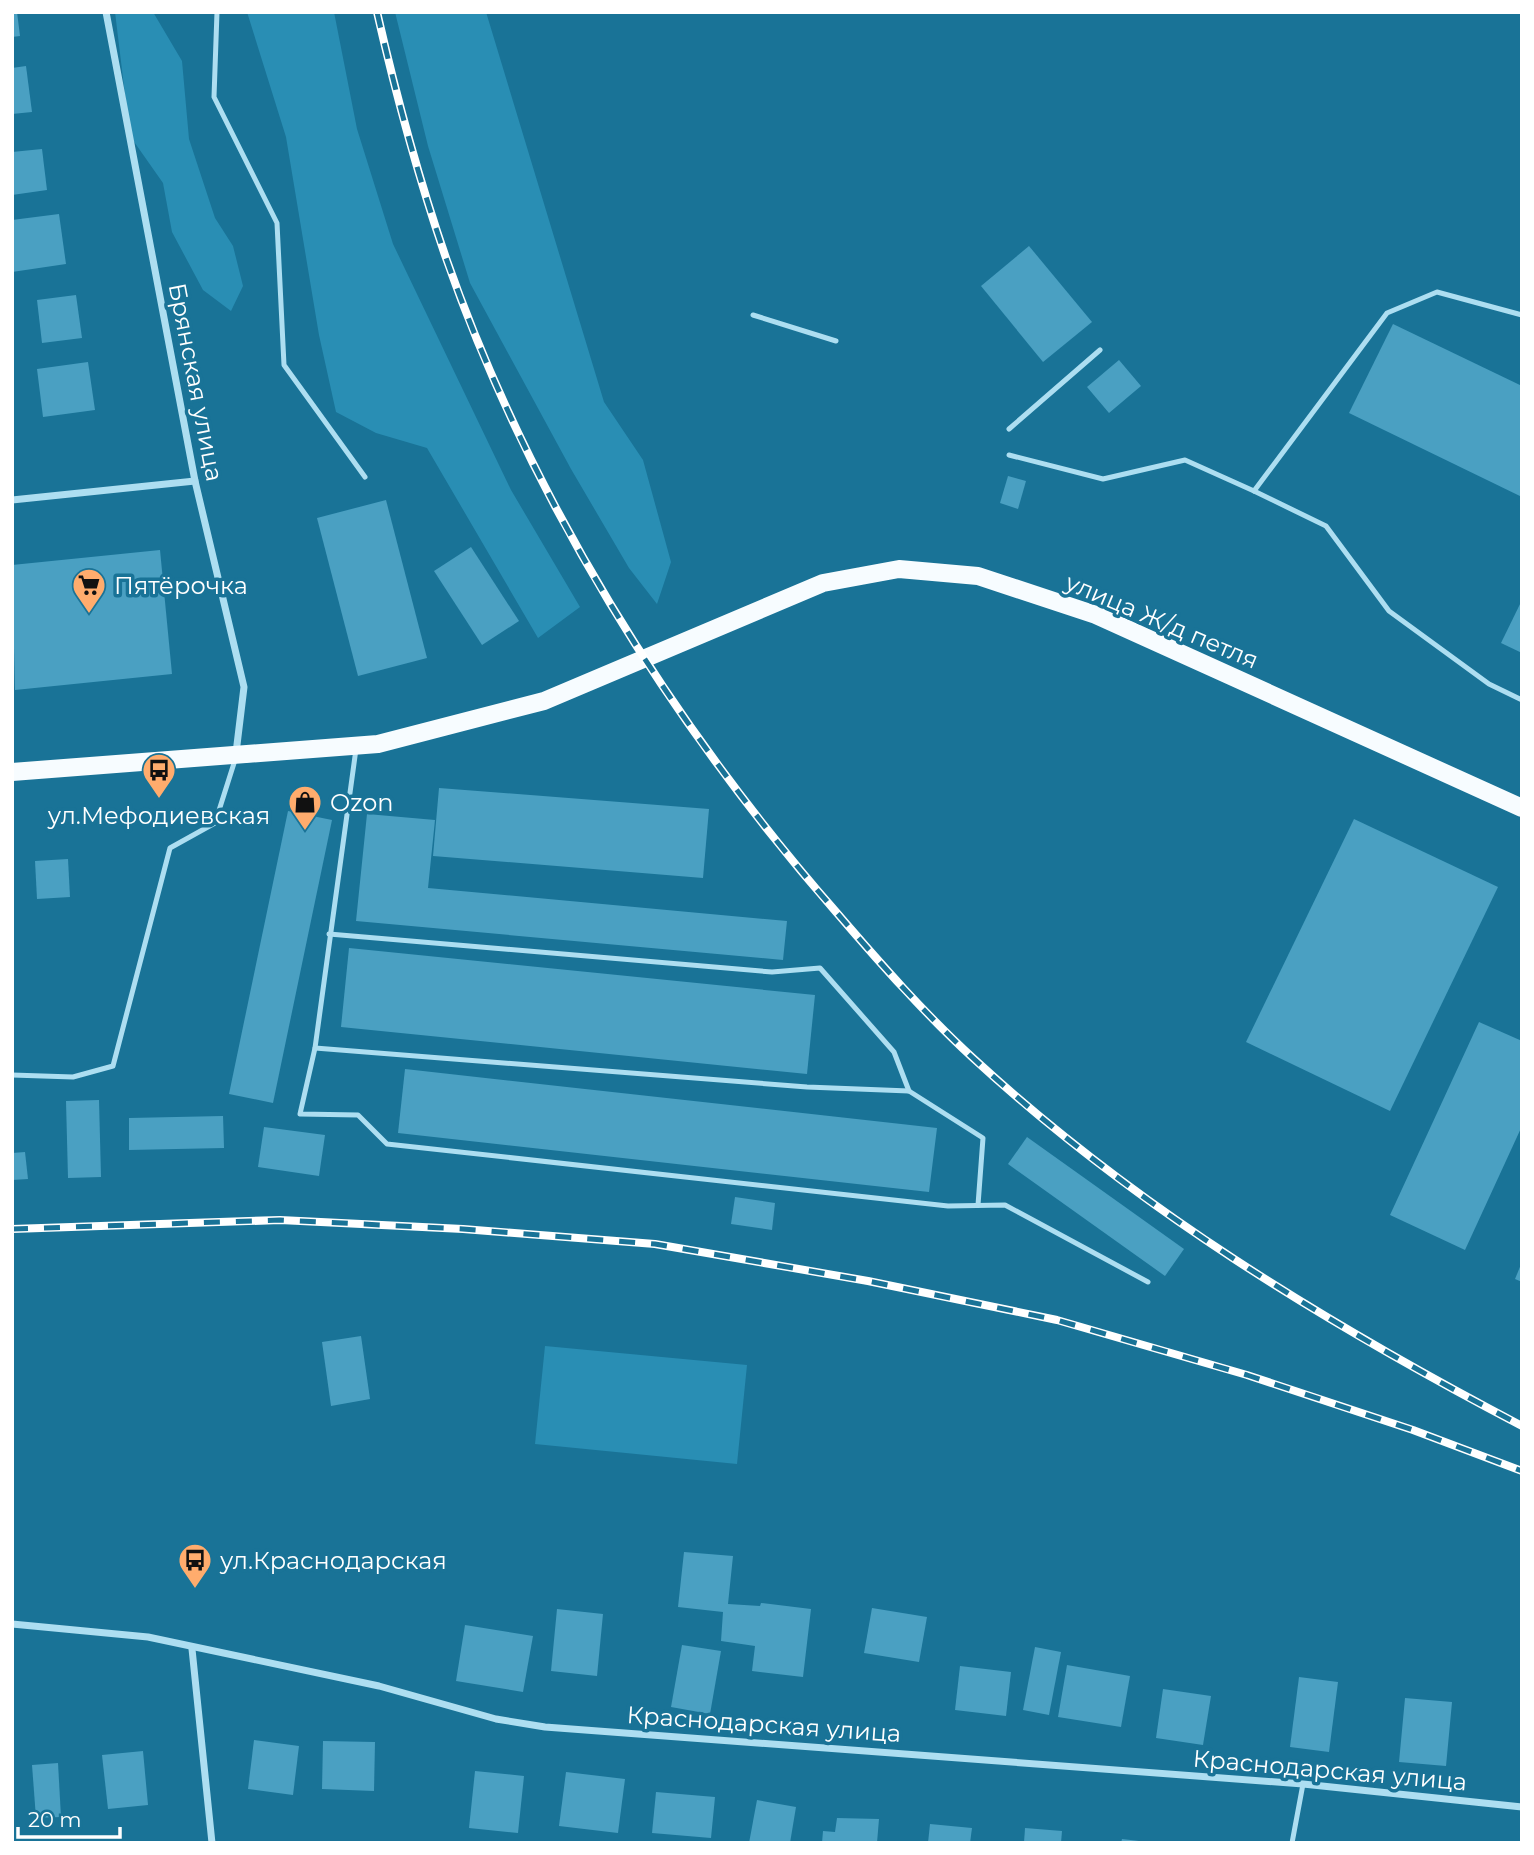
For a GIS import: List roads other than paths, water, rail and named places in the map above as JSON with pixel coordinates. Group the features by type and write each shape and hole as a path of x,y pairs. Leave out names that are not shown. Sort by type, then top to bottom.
{"main road":[{"name":"улица Ж/д петля","path":"12,772 236,757 378,744 544,701 823,583 851,575 899,569 978,576 1096,615 1522,808"}],"street":[{"name":"Брянская улица","path":"106,12 195,481 244,687 236,757"},
{"path":"12,500 195,481"},
{"name":"Краснодарская улица","path":"12,1625 148,1637 379,1686 496,1719 545,1727 1303,1784 1522,1807"},
{"path":"192,1648 212,1843"}],"lane":[{"path":"217,12 214,97 277,223 284,365 365,477"},
{"path":"1254,491 1387,313 1437,292 1522,315"},
{"path":"754,315 836,341"},
{"path":"1009,429 1100,350"},
{"path":"1009,455 1103,479 1185,460 1254,491 1326,526 1389,611 1489,684 1522,700"},
{"path":"356,746 348,827 329,934 315,1048 300,1114 358,1115 387,1144 934,1204 1005,1205 1148,1282"},
{"path":"12,1075 73,1077 113,1066 170,848 215,823 236,757"},
{"path":"329,934 772,972 820,968 894,1052 909,1091"},
{"path":"315,1048 807,1087 909,1091 983,1139 978,1205"},
{"path":"1292,1843 1303,1784"}],"railway":[{"path":"377,12 408,136 446,258 480,347 519,435 610,604 717,764 776,840 837,913 937,1023 1035,1113 1100,1164 1235,1260 1376,1346 1522,1426"},
{"path":"12,1229 280,1220 463,1229 655,1244 868,1281 1057,1320 1247,1375 1413,1430 1522,1471"}],"place":[{"name":"Пятёрочка","path":"89,615"},
{"name":"ул.Мефодиевская","path":"159,800"},
{"name":"Ozon","path":"305,832"},
{"name":"ул.Краснодарская","path":"195,1590"}]}
